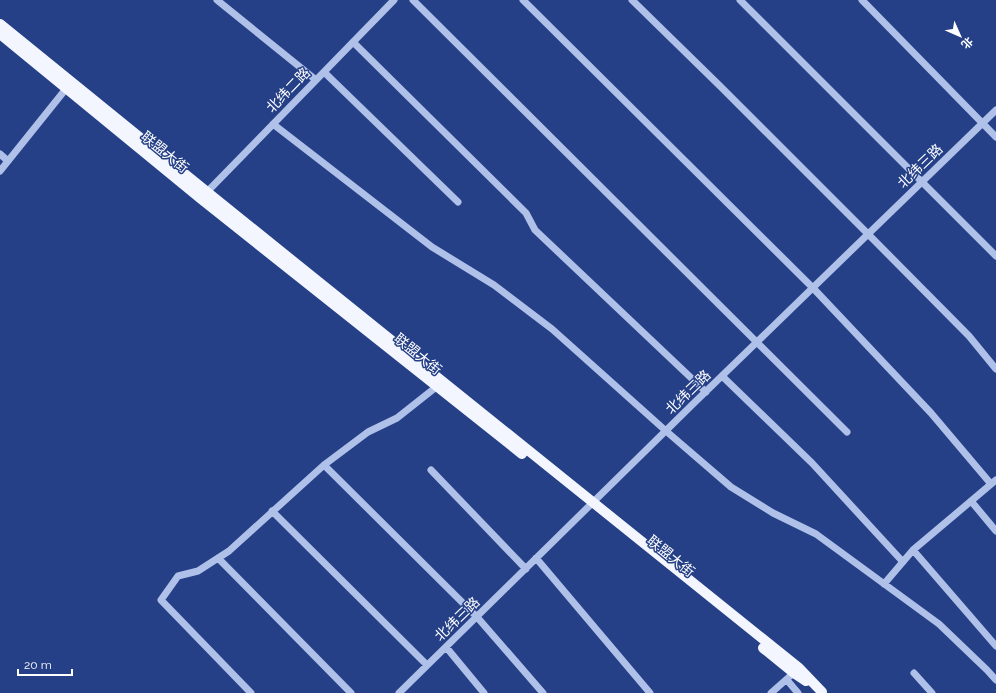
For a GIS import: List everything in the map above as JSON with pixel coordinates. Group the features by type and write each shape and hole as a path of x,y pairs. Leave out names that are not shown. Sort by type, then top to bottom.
{"main road":[{"path":"0,24 69,85"},
{"name":"联盟大街","path":"0,34 69,85 204,196 591,505 793,674 822,692"}],"street":[{"path":"217,0 316,80"},
{"name":"北纬二路","path":"204,196 394,0"},
{"path":"413,0 847,432"},
{"path":"524,0 813,288 932,413 994,482 913,550 884,584"},
{"path":"632,0 722,87 969,336 996,369"},
{"path":"740,0 996,256"},
{"path":"862,0 996,136"},
{"path":"353,42 526,213 535,230 706,392"},
{"path":"324,72 458,202"},
{"path":"0,171 69,85"},
{"name":"北纬三路","path":"399,693 996,110"},
{"path":"273,124 432,247 494,285 552,328 666,431 731,487 773,513 816,534 939,624 996,680"},
{"path":"0,154 8,161"},
{"path":"722,376 812,463 903,562"},
{"path":"251,693 161,600 178,576 198,571 229,551 324,465 368,432 397,418 440,384"},
{"path":"324,465 477,617 543,693"},
{"path":"430,470 526,569"},
{"path":"971,501 996,531"},
{"path":"272,511 428,665"},
{"path":"913,550 996,646"},
{"path":"218,558 351,693"},
{"path":"536,558 650,693"},
{"path":"446,647 484,693"},
{"path":"914,673 932,693"},
{"path":"771,693 793,674 798,693"}]}
